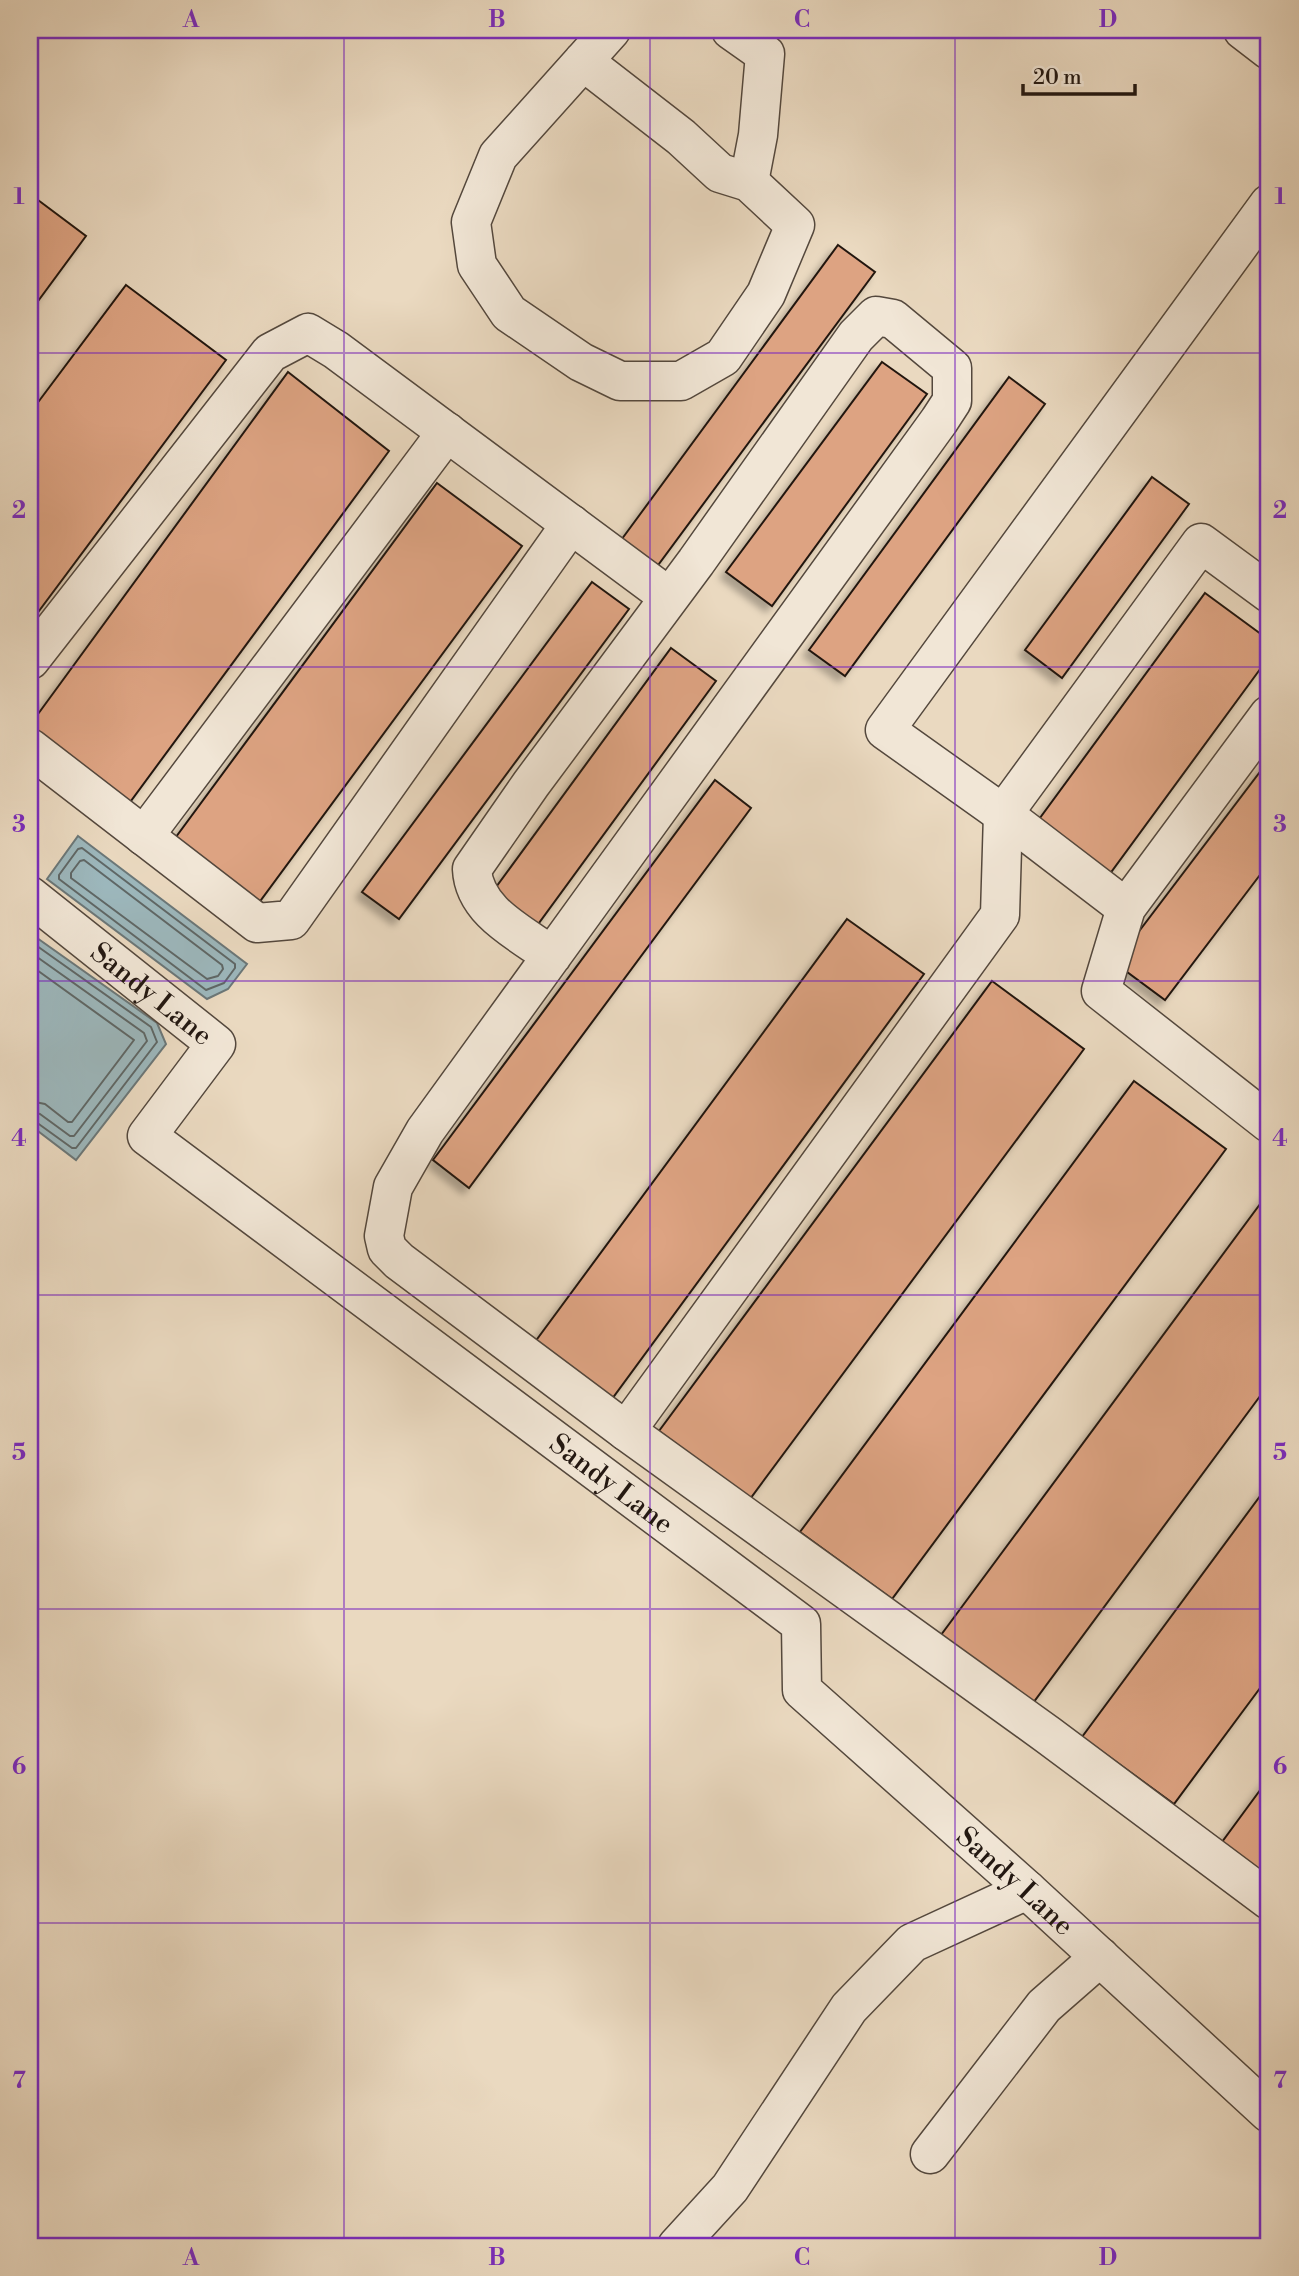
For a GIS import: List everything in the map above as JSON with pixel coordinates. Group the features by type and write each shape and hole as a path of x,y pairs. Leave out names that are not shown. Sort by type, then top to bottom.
{"street":[{"path":"583,61 681,137 720,173 749,182 794,225 766,294 723,357 681,381 620,381 581,362 509,313 477,265 471,222 498,156 583,61 611,30"},
{"path":"731,30 765,54 758,135 749,182"},
{"path":"1242,30 1269,50"},
{"path":"1126,908 1003,814 885,730 1269,204"},
{"path":"552,956 489,911 473,885 472,869 856,336 876,316 893,319 952,368 952,401 939,422 552,956 425,1131 393,1187 384,1236 387,1249 398,1261 626,1431 1037,1728 1269,1900"},
{"path":"30,660 270,354 307,333 336,349 670,597"},
{"path":"144,835 447,432"},
{"path":"30,748 257,922 291,920 571,524"},
{"path":"626,1431 1000,915 1003,814 1201,543 1269,593"},
{"path":"1269,715 1126,908 1101,991 1269,1123"},
{"name":"Sandy Lane","path":"30,896 216,1044 147,1136 802,1624 802,1690 1027,1890 1269,2112"},
{"path":"677,2246 730,2188 849,2008 912,1943 1027,1890"},
{"path":"930,2154 1044,2006 1100,1957"}],"water":[{"path":"78,836 247,964 228,989 207,999 47,879"},
{"path":"30,933 157,1023 166,1044 76,1160 30,1125"}],"building":[{"path":"30,194 86,236 30,312"},
{"path":"838,245 875,272 650,576 616,547"},
{"path":"126,285 226,360 30,623 30,413"},
{"path":"882,362 927,394 772,606 726,572"},
{"path":"288,372 389,451 125,809 30,732 30,725"},
{"path":"1009,377 1045,404 845,676 809,650"},
{"path":"1152,477 1189,504 1062,678 1025,650"},
{"path":"437,483 522,546 258,904 173,841"},
{"path":"592,582 629,609 399,919 362,892"},
{"path":"1205,593 1269,640 1269,657 1109,875 1037,822"},
{"path":"671,648 716,681 536,927 491,894"},
{"path":"1269,760 1269,863 1165,1000 1115,963"},
{"path":"715,780 751,808 469,1188 433,1160"},
{"path":"847,919 924,974 609,1403 532,1346"},
{"path":"992,981 1084,1049 750,1499 659,1431"},
{"path":"1134,1081 1226,1149 892,1599 800,1532"},
{"path":"1269,1192 1269,1384 1033,1703 941,1635"},
{"path":"1269,1484 1269,1676 1174,1804 1082,1737"},
{"path":"1269,1778 1269,1877 1222,1842"}]}
